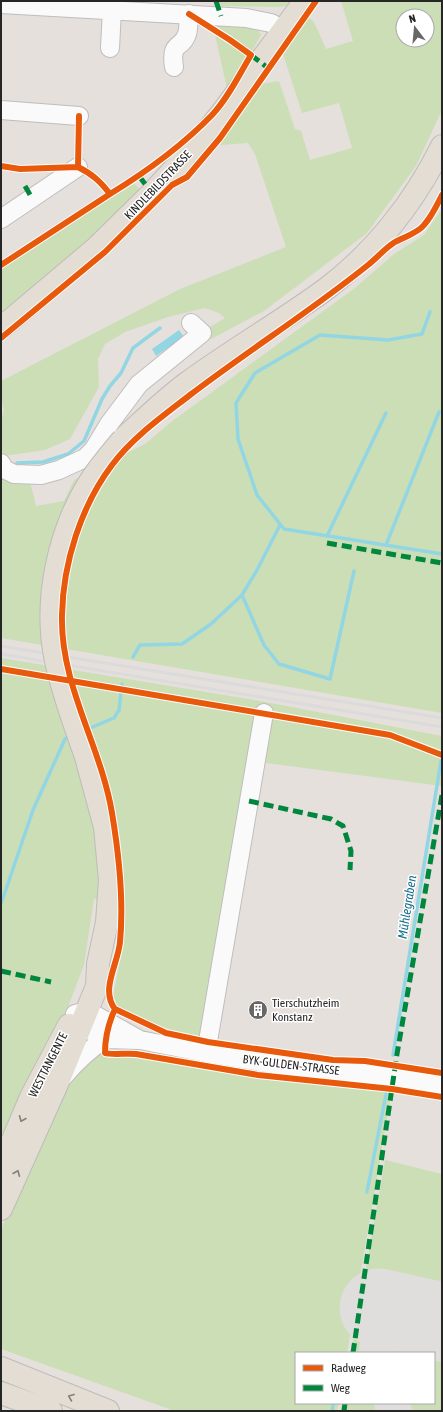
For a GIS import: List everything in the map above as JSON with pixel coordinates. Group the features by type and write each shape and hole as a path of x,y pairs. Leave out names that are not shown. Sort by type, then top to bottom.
{"main road":[{"name":"KINDLEBILDSTRASSE","path":"1,328 95,249 152,193 210,127 305,1"},
{"name":"WESTTANGENTE","path":"1,1209 57,1084 82,1017 98,964 109,903 110,880 105,826 97,794 57,666 53,642 52,612 56,573 65,535 77,505 93,477 123,439 159,405 187,383 327,288 362,257 402,212 424,180 442,146"},
{"name":"WESTTANGENTE","path":"1,1168 31,1097 82,1017"},
{"path":"1,1368 108,1411"},
{"path":"1,1393 51,1411"}],"street":[{"path":"1,4 19,3 246,18 271,23 283,30"},
{"path":"110,48 112,10"},
{"path":"174,67 172,56 174,49 187,35 189,14"},
{"path":"1,110 79,116"},
{"path":"1,219 78,168"},
{"path":"1,463 4,468 14,474 42,474 59,470 85,458 139,384 202,333 191,323"},
{"path":"206,1053 264,713"},
{"path":"57,1084 75,1063 91,1048 105,1040 82,1017"},
{"name":"BYK-GULDEN-STRASSE","path":"82,1017 140,1040 206,1053 292,1067 394,1077 442,1085"},
{"name":"BYK-GULDEN-STRASSE","path":"105,1040 140,1040"}],"green space":[{"path":"219,1 297,1 295,5 279,7 220,6"},
{"path":"341,1 442,1 442,110 416,166 367,233 264,311 211,339 210,327 225,318 219,313 205,308 168,317 125,332 105,344 98,359 99,387 70,439 45,450 4,456 1,448 1,422 4,409 1,400 1,381 180,289 286,247 255,154 248,143 220,145 261,84 279,81 295,129 301,131 310,160 352,148 339,103 302,113 283,54 308,17 314,22 326,49 353,41"},
{"path":"212,21 256,26 261,35 228,93"},
{"path":"135,184 144,194 1,328 1,265 110,194"},
{"path":"442,209 442,713 1,638 1,473 11,481 31,485 36,506 64,501 74,480 145,444 171,422 355,288 394,254 424,235"},
{"path":"1,658 266,702 442,736 442,786 251,761 205,1038 168,1029 117,1007 113,996 123,947 124,903 94,899 84,965 65,1015 22,1089 1,1138"},
{"path":"105,1039 105,1053 107,1054 136,1054 258,1075 392,1089 347,1352 295,1352 295,1404 339,1404 337,1411 175,1411 1,1349 1,1229 48,1121 77,1071"},
{"path":"385,1160 442,1174 442,1411 340,1411 342,1404 435,1404 435,1352 351,1352"}],"water":[{"path":"179,330 184,337 156,356 152,349"}],"waterway":[{"path":"430,312 422,334 388,340 320,335 255,373 236,403 238,439 257,495 284,529 442,554"},
{"path":"17,463 43,462 68,454 84,441 102,399 110,386 121,373 133,348 160,328"},
{"path":"386,545 439,412"},
{"path":"327,536 386,413"},
{"path":"133,657 140,645 182,644 211,624 242,595 257,570 280,525"},
{"path":"242,595 264,645 279,664 330,679 354,571"},
{"path":"83,731 114,718 119,710 122,684"},
{"path":"1,904 33,810 65,739 70,736"},
{"name":"Mühlegraben","path":"393,1055 441,761"},
{"name":"Mühlegraben","path":"367,1192 387,1089"},
{"name":"Mühlegraben","path":"332,1411 333,1405"}],"taxiway":[{"path":"375,1352 379,1308"},
{"path":"391,1404 396,1411"}],"runway":[{"path":"379,1308 442,1322"}],"railway":[{"path":"1,646 442,718"},
{"path":"1,654 442,727"}],"marked path":[{"path":"216,1 221,16"},
{"path":"251,55 268,68"},
{"path":"139,176 152,193"},
{"path":"25,186 32,198"},
{"path":"327,543 442,563"},
{"path":"353,1352 397,1054 442,795"},
{"path":"249,801 331,819 343,826 351,851 350,870"},
{"path":"1,971 51,982"},
{"path":"344,1411 345,1404"}],"cycle path":[{"path":"1,338 105,252 172,185 187,177 220,138 316,1"},
{"path":"78,167 96,178 110,194 137,177 189,137 212,115 223,101 251,55 189,14"},
{"path":"1,166 20,169 78,167 79,116"},
{"path":"1,265 110,194"},
{"path":"442,195 427,222 415,233 391,244 368,265 346,282 190,395 149,427 129,445 101,481 91,498 83,517 70,555 63,595 62,615 63,641 67,666 107,788 119,861 121,894 120,942 109,985 109,994 115,1009 107,1031 105,1053 136,1054 258,1075 392,1089 442,1097"},
{"path":"1,669 390,735 442,755"},
{"path":"115,1009 166,1033 208,1042 333,1060 365,1061 442,1073"}],"place":[{"name":"Tierschutzheim Konstanz","path":"258,1010"}]}
